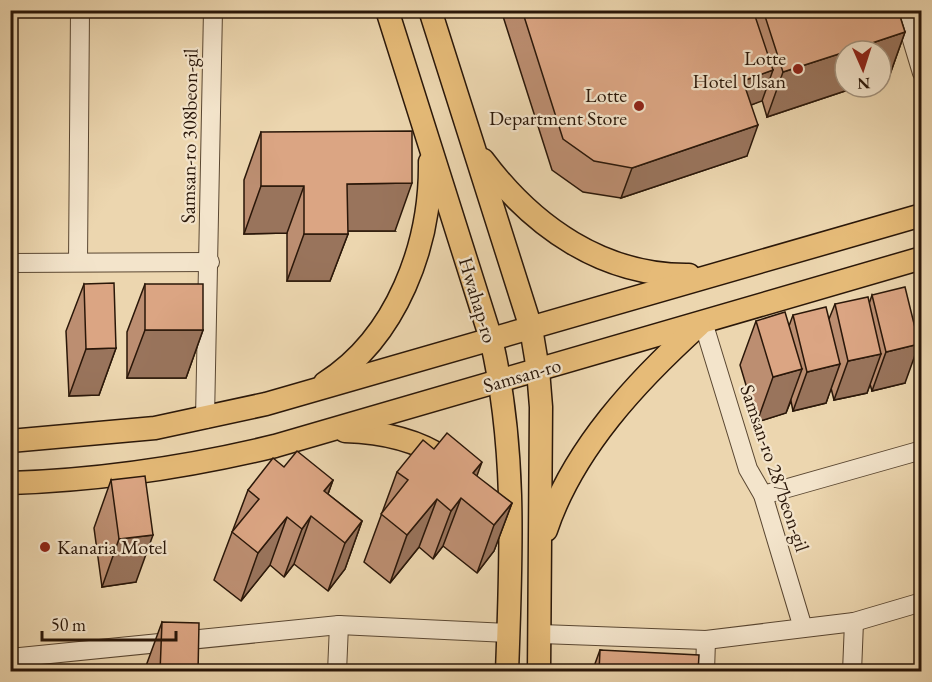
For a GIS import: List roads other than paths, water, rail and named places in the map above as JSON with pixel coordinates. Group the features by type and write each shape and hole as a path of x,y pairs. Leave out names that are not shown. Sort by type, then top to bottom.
{"main road":[{"name":"Hwahap-ro","path":"387,10 491,339 501,381 506,418 511,518 507,672"},
{"path":"430,10 531,328 538,370 542,542 539,672"},
{"path":"305,393 346,367 382,328 394,311 411,269 425,213 430,164 428,139"},
{"path":"473,147 512,196 574,246 604,261 632,269 681,276 721,273"},
{"path":"10,441 154,428 205,419 305,393 921,215"},
{"name":"Samsan-ro","path":"10,483 83,479 158,470 220,459 326,432 921,258"},
{"path":"542,542 563,488 609,418 670,351 704,321"},
{"path":"326,432 365,432 401,439 438,454 459,471"},
{"path":"489,504 503,534 510,563"}],"street":[{"path":"78,262 80,10"},
{"name":"Samsan-ro 308beon-gil","path":"205,419 210,262 213,10"},
{"path":"903,10 921,73"},
{"path":"10,263 210,262"},
{"name":"Samsan-ro 287beon-gil","path":"704,321 748,469 763,495 803,628"},
{"path":"763,495 921,450"},
{"path":"540,634 706,640 854,622 921,602"},
{"path":"852,672 854,622"},
{"path":"337,672 339,625"},
{"path":"10,658 339,625 508,633"},
{"path":"705,672 706,640"}],"place":[{"name":"Lotte Hotel Ulsan","path":"798,69"},
{"name":"Lotte Department Store","path":"639,106"},
{"name":"Kanaria Motel","path":"45,547"}]}
